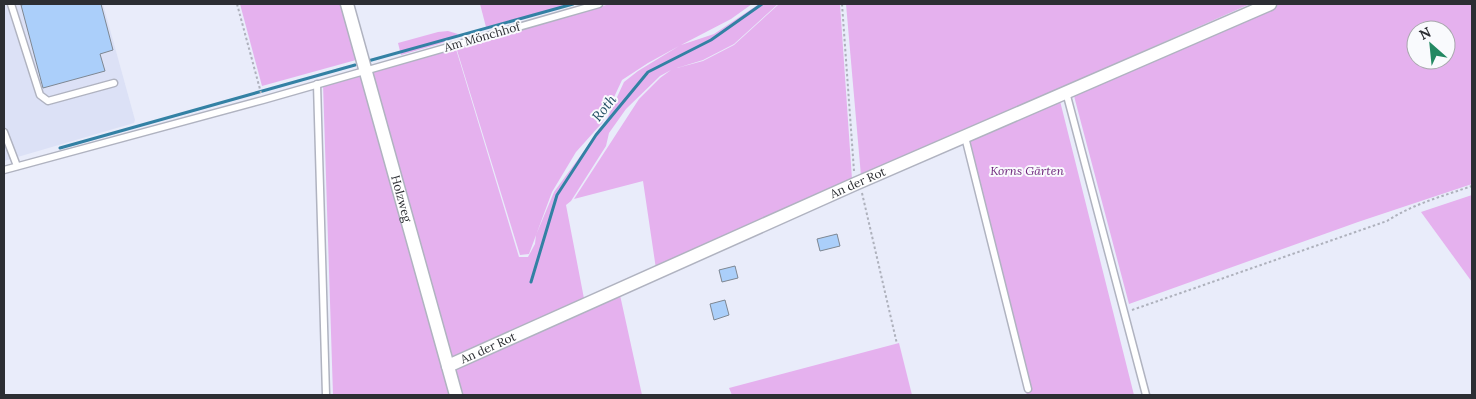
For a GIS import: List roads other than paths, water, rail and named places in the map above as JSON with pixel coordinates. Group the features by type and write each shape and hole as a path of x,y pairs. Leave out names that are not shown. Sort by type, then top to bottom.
{"street":[{"name":"Holzweg","path":"347,4 456,395"},
{"name":"An der Rot","path":"448,366 857,184 1270,4"}],"lane":[{"path":"11,4 40,95 48,101 114,83"},
{"name":"Am Mönchhof","path":"4,170 600,4"},
{"path":"317,84 326,395"},
{"path":"1066,92 1146,395"},
{"path":"4,132 17,166"},
{"path":"965,137 1028,389"}],"waterway":[{"path":"368,61 573,4"},
{"name":"Roth","path":"531,282 557,195 596,135 648,72 711,40 762,4"},
{"path":"60,148 355,65"}],"park label":[{"name":"Korns Gärten","path":"1027,171"}]}
